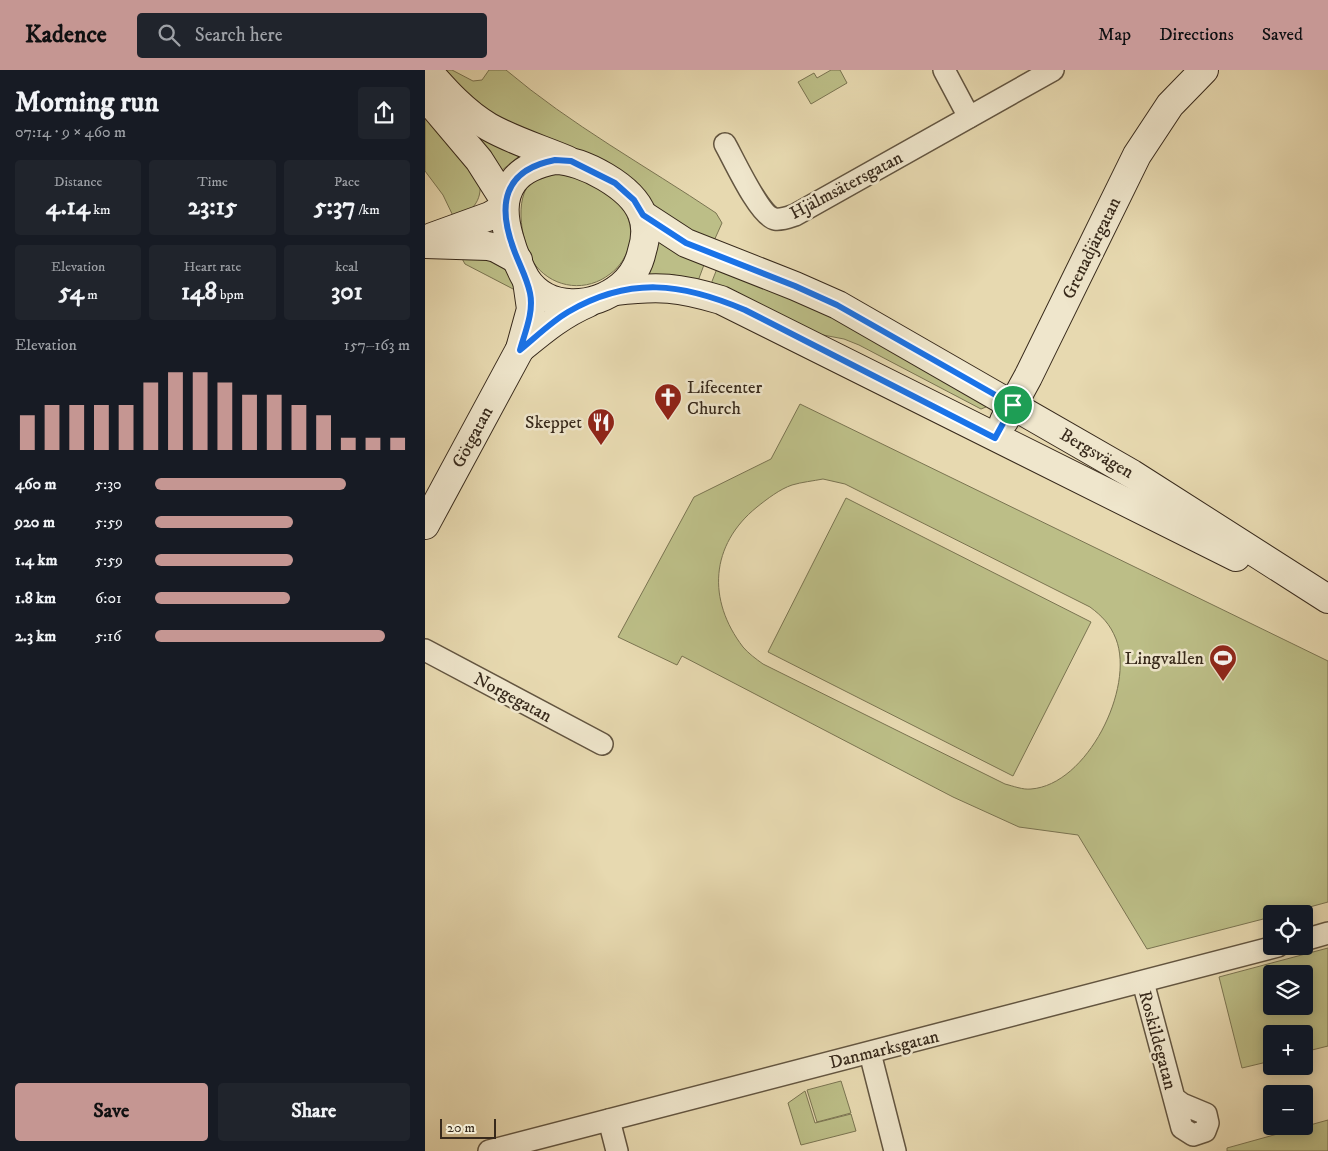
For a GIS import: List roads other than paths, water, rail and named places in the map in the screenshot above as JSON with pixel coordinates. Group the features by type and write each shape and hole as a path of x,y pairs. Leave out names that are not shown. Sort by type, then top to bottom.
{"main road":[{"path":"425,242 496,248 523,270 542,294 559,302 579,304 606,295 631,275 638,264 645,239 643,215 639,206 626,192 604,177 571,161 487,126 457,102 427,70"},
{"name":"Grenadjärgatan","path":"995,438 1137,155 1170,105 1204,70"},
{"path":"425,96 489,173 505,205 508,233 523,270"},
{"path":"425,242 476,221 505,205 512,184 527,169 537,164 555,160 571,161"},
{"name":"Bergsvägen","path":"643,215 686,243 795,286 837,305 1132,474 1328,600"},
{"name":"Götgatan","path":"425,525 520,350 531,309 523,270"},
{"name":"Bergsvägen","path":"606,295 667,287 685,289 721,300 995,438 1328,600"},
{"name":"Götgatan","path":"520,350 553,322 570,311 606,295"}],"street":[{"path":"944,70 969,117"},
{"name":"Hjälmsätersgatan","path":"725,144 760,206 768,216 775,219 784,219 795,215 1053,70"},
{"name":"Norgegatan","path":"425,650 602,744"},
{"path":"1313,937 1328,933"},
{"name":"Danmarksgatan","path":"489,1151 1263,950"},
{"name":"Roskildegatan","path":"1143,982 1174,1098"},
{"path":"870,1053 895,1151"},
{"path":"609,1120 617,1151"}],"place":[{"name":"Lifecenter Church","path":"668,421"},
{"name":"Skeppet","path":"601,446"},
{"name":"Lingvallen","path":"1223,682"}]}
